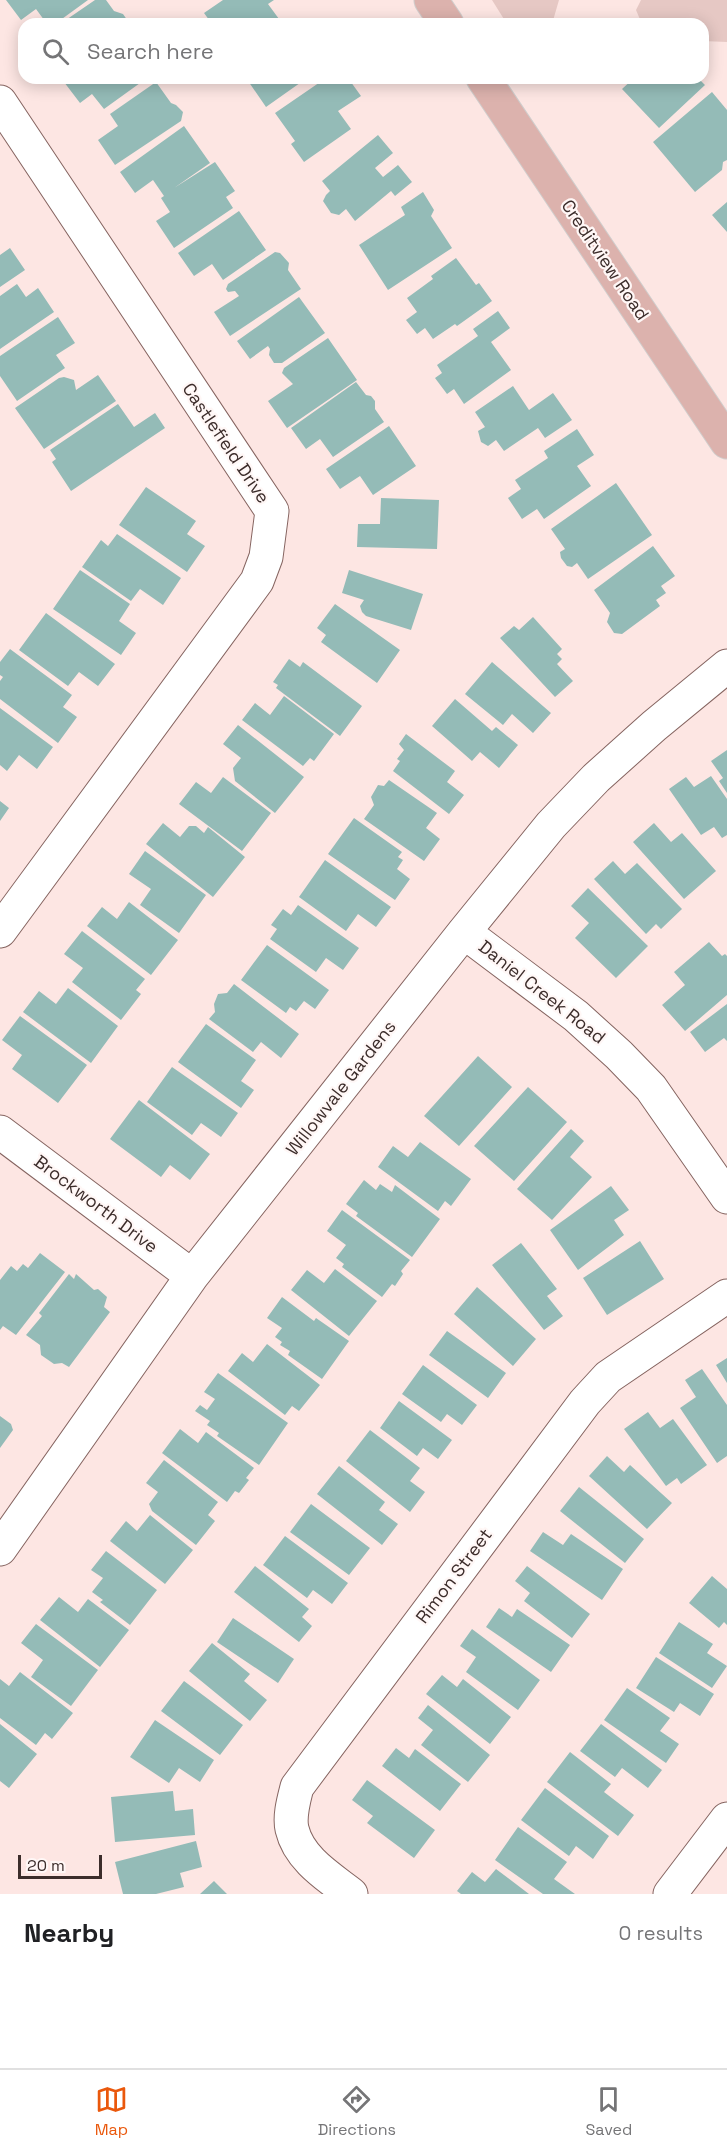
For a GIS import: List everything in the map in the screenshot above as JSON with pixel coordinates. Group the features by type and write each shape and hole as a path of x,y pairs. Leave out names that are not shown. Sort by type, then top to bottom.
{"main road":[{"path":"431,0 443,18"},
{"name":"Creditview Road","path":"487,84 727,442"}],"street":[{"name":"Castlefield Drive","path":"0,102 272,511 266,557 257,581 0,932"},
{"name":"Willowvale Gardens","path":"0,1549 192,1276 551,825 596,778 654,726 727,666"},
{"name":"Daniel Creek Road","path":"464,932 576,1016 620,1055 651,1088 727,1197"},
{"name":"Brockworth Drive","path":"0,1132 192,1276"},
{"name":"Rimon Street","path":"351,1894 311,1863 301,1848 292,1829 292,1807 297,1786 592,1394 608,1377 727,1296"},
{"path":"670,1894 727,1819"}],"shaded area":[{"path":"492,0 559,0 554,18 503,18"},
{"path":"641,0 727,0 727,42 709,41 709,18 639,18 636,10"}],"building":[{"path":"6,0 88,0 63,18 43,18 36,9 24,18 20,18"},
{"path":"95,0 106,0 114,11 123,14 126,18 69,18"},
{"path":"223,0 274,0 268,4 278,18 208,18 204,13"},
{"path":"66,84 139,84 104,109 92,94 80,103"},
{"path":"153,84 157,84 171,103 183,112 181,121 115,165 98,140 118,126 110,114"},
{"path":"250,84 299,84 266,107"},
{"path":"317,84 352,84 361,96 338,111 351,129 304,162 291,144 295,141 275,113"},
{"path":"627,84 705,85 659,128 622,89"},
{"path":"712,92 727,110 727,160 723,162 722,170 695,192 653,142"},
{"path":"184,126 210,163 174,188 215,162 235,191 226,197 233,208 174,248 156,221 170,212 161,198 164,196 153,180 135,193 120,172"},
{"path":"378,135 393,153 375,168 383,177 398,165 412,182 395,196 391,191 355,221 346,209 339,215 331,213 323,201 330,191 322,181"},
{"path":"423,192 434,210 431,216 452,248 388,290 359,245 405,215 401,207"},
{"path":"727,202 727,232 712,215"},
{"path":"239,211 266,250 223,280 212,264 194,276 178,253"},
{"path":"10,248 25,270 0,287 0,255"},
{"path":"275,252 280,253 289,263 288,270 301,289 230,336 214,312 239,296 235,291 228,292 226,289 228,284"},
{"path":"456,258 476,285 479,283 492,301 457,326 455,324 433,339 425,328 417,334 406,320 417,312 407,298 433,279 431,276"},
{"path":"17,284 26,297 38,288 54,312 0,349 0,296"},
{"path":"299,297 325,333 282,363 274,363 269,355 268,346 250,359 237,341"},
{"path":"498,311 510,328 491,342 511,370 464,404 454,389 447,394 435,378 442,373 437,365 478,336 473,329"},
{"path":"58,317 75,343 56,355 65,368 17,401 0,376 0,356"},
{"path":"328,338 357,380 287,428 268,401 293,384 282,373 284,368"},
{"path":"98,375 116,401 44,449 15,408 59,378 74,380 76,390"},
{"path":"356,382 366,395 371,396 375,401 375,409 384,422 333,457 320,439 306,449 291,428"},
{"path":"513,386 529,410 553,393 572,420 545,438 538,428 504,451 496,440 488,446 481,442 478,431 485,427 475,412"},
{"path":"118,404 134,427 155,413 165,428 71,491 52,462 56,459 50,450"},
{"path":"389,426 416,466 373,495 360,476 340,489 326,469"},
{"path":"577,429 594,455 577,466 591,486 544,519 537,509 522,519 508,498 521,489 515,480 548,458 544,451"},
{"path":"616,483 652,535 588,579 577,563 572,567 567,566 561,558 560,552 565,549 551,529"},
{"path":"146,487 196,521 187,534 205,546 187,572 119,525"},
{"path":"381,498 439,500 437,549 357,547 358,524 380,524"},
{"path":"117,534 181,578 163,605 140,589 131,601 82,567 101,540 108,546"},
{"path":"653,546 675,576 661,586 666,593 656,600 660,606 622,634 614,633 607,622 610,613 594,590"},
{"path":"80,570 130,604 119,621 136,633 121,655 53,609"},
{"path":"349,570 423,594 411,630 366,616 360,606 364,600 342,593"},
{"path":"335,604 400,650 377,683 321,642 326,635 317,628"},
{"path":"46,613 115,664 98,686 79,672 68,686 19,650"},
{"path":"533,617 562,649 557,654 562,659 557,664 573,681 555,697 500,638 514,626 519,630"},
{"path":"10,649 72,695 63,707 77,717 58,743 0,699 0,681 3,677 0,675 0,662"},
{"path":"289,659 300,667 303,662 362,706 340,736 276,688 278,685 273,682"},
{"path":"492,662 551,713 533,733 512,714 503,725 465,694"},
{"path":"284,696 334,734 314,761 310,758 303,766 242,720 255,703 270,715"},
{"path":"455,699 492,731 496,727 518,745 499,768 480,752 472,761 432,726"},
{"path":"0,708 53,747 37,769 19,755 7,771 0,765"},
{"path":"238,725 304,777 275,813 235,781 233,768 241,758 223,744"},
{"path":"406,734 455,771 447,782 464,795 449,814 393,771 400,761 397,759 404,750 399,744"},
{"path":"727,750 727,793 719,781 723,778 711,761"},
{"path":"711,776 727,799 727,835 722,838 714,827 701,835 669,789 686,777 694,787"},
{"path":"223,777 271,813 242,851 179,804 196,782 211,793"},
{"path":"389,780 437,813 426,828 440,839 424,861 364,819 374,805 371,797 378,785 384,786"},
{"path":"0,801 9,808 0,821"},
{"path":"354,818 402,852 398,857 403,860 397,869 410,879 395,900 328,854"},
{"path":"163,823 180,837 189,826 196,826 204,833 208,827 245,857 213,897 146,844"},
{"path":"654,823 671,842 682,833 716,871 684,899 633,842"},
{"path":"145,851 206,895 179,933 140,905 151,889 129,874"},
{"path":"325,860 391,907 376,927 358,914 346,931 299,897"},
{"path":"613,861 625,874 637,863 682,909 661,929 656,924 646,934 594,879"},
{"path":"588,888 648,946 616,978 575,938 589,923 571,906"},
{"path":"129,902 178,940 151,975 87,926 102,907 117,919"},
{"path":"298,905 359,948 343,970 326,958 316,972 270,939 277,929 271,925 283,909 291,915"},
{"path":"82,931 145,979 136,990 141,994 121,1020 72,982 83,968 64,954"},
{"path":"709,942 722,956 725,954 727,956 727,995 685,1031 662,1005 685,985 674,972"},
{"path":"267,945 329,990 315,1009 304,1001 296,1011 290,1007 286,1013 241,980"},
{"path":"234,984 299,1034 281,1058 261,1042 253,1052 209,1019 215,1012 214,1004 218,994 227,993"},
{"path":"68,988 118,1026 91,1063 23,1012 39,991 56,1004"},
{"path":"727,1004 727,1041 724,1038 705,1052 690,1032"},
{"path":"20,1016 87,1065 58,1103 12,1069 22,1055 2,1040"},
{"path":"206,1024 256,1060 241,1081 254,1090 241,1108 178,1062"},
{"path":"478,1056 512,1087 459,1146 424,1116"},
{"path":"172,1067 238,1113 221,1137 201,1123 192,1135 147,1102"},
{"path":"528,1087 567,1122 514,1181 474,1146"},
{"path":"139,1100 210,1154 190,1180 170,1165 161,1177 110,1139"},
{"path":"571,1129 584,1141 570,1157 592,1177 552,1220 517,1189"},
{"path":"420,1142 471,1179 451,1206 445,1201 438,1211 378,1167 393,1146 408,1157"},
{"path":"364,1180 376,1190 380,1184 392,1192 395,1185 440,1219 412,1257 356,1216 358,1213 346,1204"},
{"path":"611,1186 629,1210 614,1220 624,1235 578,1270 550,1230"},
{"path":"342,1210 410,1260 401,1271 403,1274 395,1286 392,1284 382,1297 342,1267 344,1264 336,1258 346,1245 327,1231"},
{"path":"640,1241 664,1279 607,1315 583,1278"},
{"path":"521,1243 557,1289 547,1296 563,1316 544,1330 492,1265"},
{"path":"40,1253 65,1272 16,1335 3,1326 0,1330 0,1280 11,1266 17,1271 23,1264 28,1268"},
{"path":"335,1269 377,1301 349,1336 291,1290 307,1270 324,1283"},
{"path":"69,1274 74,1279 76,1274 94,1290 98,1289 107,1297 104,1307 110,1312 69,1367 62,1363 54,1364 41,1355 40,1345 26,1335 42,1316 39,1313"},
{"path":"477,1287 536,1339 513,1366 454,1314"},
{"path":"282,1297 314,1321 316,1318 349,1341 322,1379 288,1355 290,1351 280,1345 282,1342 275,1337 282,1328 267,1318"},
{"path":"447,1331 506,1373 488,1398 429,1355"},
{"path":"267,1344 320,1385 299,1411 292,1406 285,1415 228,1371 242,1353 253,1362"},
{"path":"727,1358 727,1383 716,1365"},
{"path":"423,1365 477,1405 462,1425 447,1414 441,1422 402,1394"},
{"path":"702,1369 727,1405 727,1456 717,1463 680,1408 696,1397 685,1380"},
{"path":"218,1373 288,1423 259,1465 217,1436 219,1433 207,1425 210,1421 195,1411 200,1405 207,1410 215,1399 204,1392"},
{"path":"399,1401 452,1440 438,1459 423,1448 417,1456 380,1428"},
{"path":"648,1412 660,1428 673,1419 707,1465 681,1484 677,1478 666,1486 624,1429"},
{"path":"0,1416 11,1424 13,1430 0,1448"},
{"path":"180,1429 198,1443 206,1432 254,1468 246,1478 249,1480 239,1493 235,1491 227,1502 162,1453"},
{"path":"370,1430 420,1468 410,1481 425,1492 410,1512 346,1461"},
{"path":"607,1456 624,1472 630,1465 672,1503 647,1529 589,1476"},
{"path":"164,1460 218,1502 208,1515 215,1521 196,1545 152,1511 149,1504 158,1492 146,1483"},
{"path":"339,1466 385,1502 379,1510 398,1524 382,1545 317,1494"},
{"path":"579,1487 644,1539 625,1563 560,1511"},
{"path":"311,1504 370,1548 349,1575 290,1532"},
{"path":"150,1515 193,1550 165,1584 110,1541 126,1521 137,1531"},
{"path":"543,1532 563,1545 571,1534 623,1569 602,1600 530,1551"},
{"path":"285,1536 348,1583 332,1604 313,1590 307,1598 263,1565"},
{"path":"106,1551 157,1590 130,1625 100,1602 103,1600 92,1592 103,1578 91,1570"},
{"path":"255,1566 309,1609 302,1617 312,1626 299,1642 234,1592"},
{"path":"527,1566 590,1614 572,1638 524,1601 530,1593 515,1581"},
{"path":"712,1576 727,1589 727,1625 724,1622 719,1628 689,1603"},
{"path":"59,1597 78,1612 88,1599 129,1630 100,1667 40,1620"},
{"path":"499,1608 512,1617 517,1609 570,1645 551,1672 486,1627"},
{"path":"233,1618 294,1659 278,1683 217,1642"},
{"path":"679,1622 713,1644 707,1653 727,1666 712,1688 659,1653"},
{"path":"36,1624 98,1670 71,1706 31,1677 43,1660 21,1643"},
{"path":"472,1629 540,1680 518,1710 466,1672 476,1657 460,1646"},
{"path":"212,1643 250,1674 244,1681 267,1700 250,1721 189,1671"},
{"path":"656,1657 714,1694 700,1716 680,1703 674,1712 636,1688"},
{"path":"20,1672 73,1713 52,1739 45,1733 36,1745 0,1718 0,1679 9,1686"},
{"path":"442,1675 457,1687 463,1679 511,1717 490,1744 426,1694"},
{"path":"184,1681 243,1725 220,1755 161,1711"},
{"path":"627,1688 670,1718 660,1731 679,1744 666,1763 604,1720"},
{"path":"428,1705 490,1755 468,1782 421,1745 433,1730 418,1718"},
{"path":"155,1720 214,1760 200,1782 179,1768 169,1783 130,1757"},
{"path":"0,1724 37,1754 9,1788 0,1781"},
{"path":"601,1724 662,1770 648,1788 622,1768 615,1777 580,1751"},
{"path":"396,1748 409,1758 415,1749 461,1784 440,1811 382,1766"},
{"path":"570,1752 611,1784 604,1792 634,1815 618,1836 547,1782"},
{"path":"367,1780 435,1830 414,1858 367,1823 373,1816 352,1800"},
{"path":"545,1788 609,1836 593,1859 576,1846 569,1856 521,1820"},
{"path":"173,1791 175,1811 193,1809 195,1835 115,1842 111,1797"},
{"path":"518,1827 567,1862 554,1879 575,1894 543,1894 495,1860"},
{"path":"196,1841 202,1867 180,1873 184,1887 156,1894 123,1894 115,1862"},
{"path":"496,1869 529,1894 461,1894 457,1891 472,1872 485,1882"},
{"path":"214,1881 227,1894 200,1894"}]}
